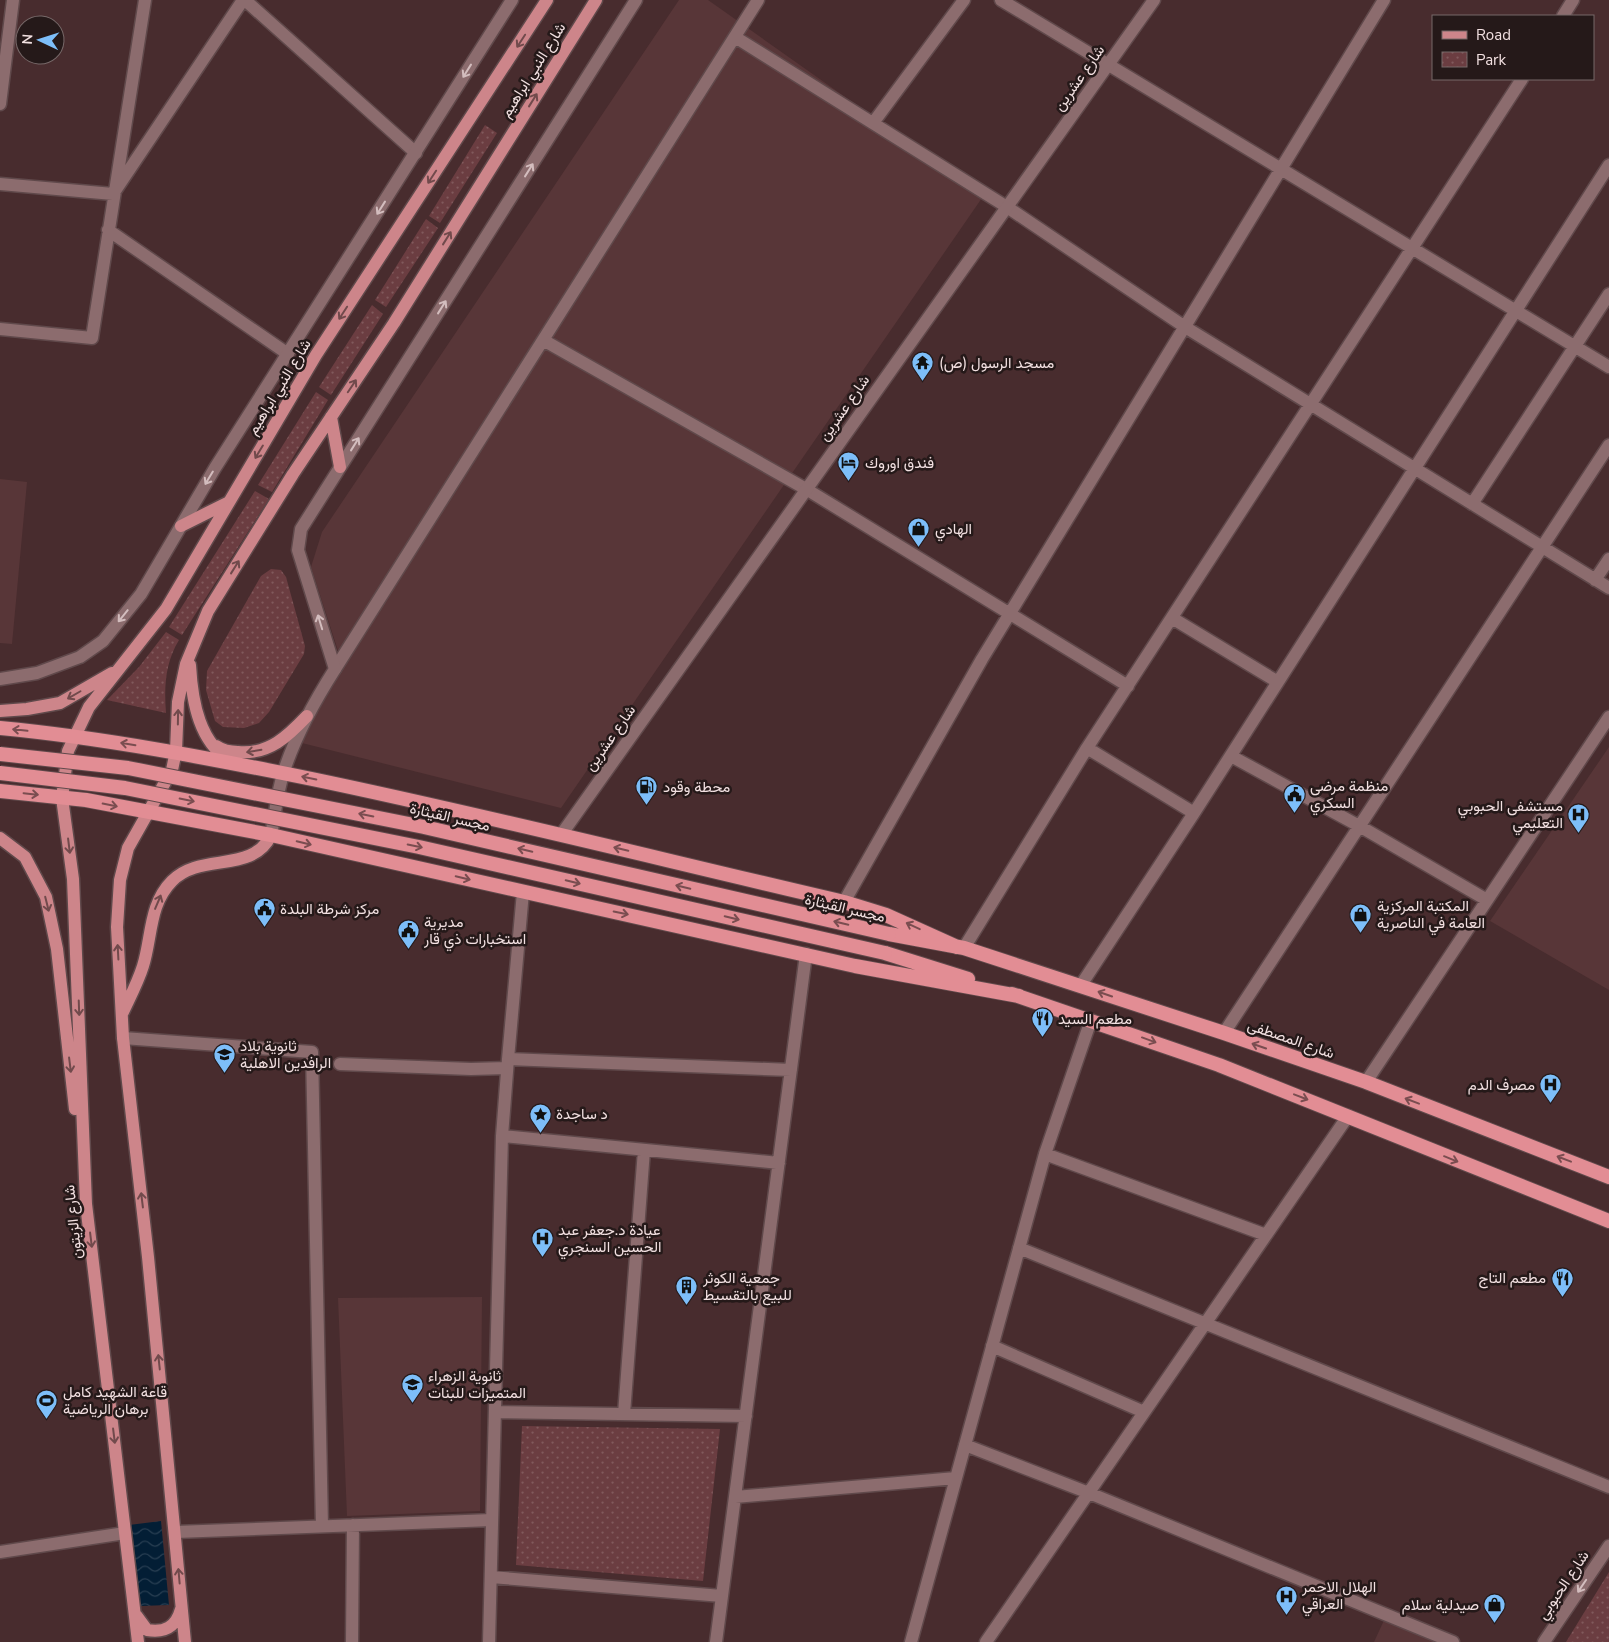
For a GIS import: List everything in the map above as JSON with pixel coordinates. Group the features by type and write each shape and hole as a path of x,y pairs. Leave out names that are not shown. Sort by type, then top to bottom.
{"highway":[{"path":"0,728 74,735 176,751 410,799 844,902 886,915 961,948"},
{"name":"مجسر القيثارة","path":"0,754 128,768 424,827 889,934 961,948"},
{"path":"0,773 125,788 419,847 885,953 1020,996 1219,1065 1609,1221"},
{"path":"0,790 150,812 271,835 903,976 1020,996"},
{"name":"شارع المصطفى","path":"961,948 1080,985 1366,1082 1609,1177"}],"main road":[{"name":"شارع النبي ابراهيم","path":"62,798 64,770 74,735 89,707 166,609 316,355 547,0"},
{"name":"شارع النبي ابراهيم","path":"150,812 172,770 176,751 178,702 190,654 208,611 331,417 394,324 594,1"},
{"path":"331,417 340,467"},
{"path":"181,526 229,502"},
{"path":"190,654 192,689 200,722 216,750 236,764"},
{"path":"0,711 27,709 60,703 116,671"},
{"path":"208,739 221,749 255,752 271,747 288,735 307,716"},
{"name":"شارع الزيتون","path":"62,798 73,879 86,1204 138,1642"},
{"path":"150,812 128,848 120,880 117,927 123,1038 176,1532 185,1642"},
{"path":"122,1014 143,966 155,908 165,888 182,872 193,867 253,856 265,847 271,835"},
{"path":"0,838 25,857 46,897 57,949 86,1204"},
{"path":"134,1610 147,1630 157,1632 174,1624 179,1618 182,1606"}],"street":[{"path":"0,104 14,0"},
{"path":"0,329 92,338 113,194 145,0"},
{"path":"113,194 244,0 416,153"},
{"path":"0,679 56,667 80,657 103,641 141,594 288,354 512,0"},
{"path":"335,669 298,550 301,529 636,0"},
{"path":"271,835 283,773 307,716 758,0"},
{"path":"874,124 964,0"},
{"path":"1001,0 1609,367"},
{"name":"شارع عشرين","path":"561,835 1154,0"},
{"path":"844,902 1010,613 1384,0"},
{"path":"1564,15 1574,0"},
{"path":"735,37 1007,208 1184,327 1609,588"},
{"path":"961,948 1087,748 1521,80"},
{"path":"1080,985 1231,756 1609,165"},
{"path":"0,184 113,194"},
{"path":"108,230 288,354"},
{"path":"1472,504 1609,294"},
{"path":"543,340 806,489 1128,686"},
{"path":"1224,1034 1609,445"},
{"path":"1595,580 1609,559"},
{"path":"1172,618 1278,682"},
{"path":"1366,1082 1609,717"},
{"path":"1087,748 1194,813"},
{"path":"1231,756 1361,827 1487,900"},
{"path":"489,1642 502,1136 523,892"},
{"path":"716,1642 806,954"},
{"path":"911,1642 1045,1154 1091,1020"},
{"path":"123,1038 312,1052 322,1526"},
{"path":"340,1064 471,1069 507,1063 791,1070"},
{"path":"986,1642 1348,1116"},
{"path":"502,1136 779,1163"},
{"path":"624,1414 644,1150"},
{"path":"1045,1154 1266,1235"},
{"path":"1019,1248 1609,1487"},
{"path":"992,1346 1144,1412"},
{"path":"495,1412 746,1416"},
{"path":"965,1445 1088,1493 1453,1642"},
{"path":"735,1497 956,1478"},
{"path":"176,1532 492,1520"},
{"path":"352,1642 353,1525"},
{"path":"0,1552 125,1534"},
{"name":"شارع الحبوبي","path":"1544,1642 1609,1546"},
{"path":"491,1577 722,1596"}],"shaded area":[{"path":"679,0 708,0 984,195 561,808 302,743 342,663 311,567 322,532"},
{"path":"0,479 27,482 12,644 0,643"},
{"name":"مستشفى الحبوبي التعليمي","path":"1609,747 1609,990 1490,921"},
{"name":"ثانوية الزهراء المتميزات للبنات","path":"482,1297 480,1511 347,1516 338,1298"},
{"path":"1386,1616 1445,1642 1374,1642"}],"green space":[{"path":"485,125 497,133 440,223 429,216"},
{"path":"426,219 438,228 386,307 375,300"},
{"path":"372,305 383,314 331,395 319,387"},
{"path":"316,392 328,400 272,492 258,485"},
{"path":"255,491 269,499 182,635 169,627"},
{"path":"271,569 281,570 286,577 305,646 304,654 269,712 259,723 244,728 223,727 215,721 206,690 207,671 261,576"},
{"path":"166,632 179,640 171,657 166,675 166,713 107,700 139,667"},
{"path":"522,1426 720,1429 703,1581 516,1565"},
{"path":"1609,1572 1609,1642 1566,1642"}],"water":[{"path":"161,1521 169,1605 140,1606 129,1525"}],"place":[{"name":"مسجد الرسول (ص)","path":"923,382"},
{"name":"فندق اوروك","path":"849,482"},
{"name":"الهادي","path":"919,548"},
{"name":"محطة وقود","path":"647,806"},
{"name":"منظمة مرضى السكري","path":"1294,814"},
{"name":"مستشفى الحبوبي التعليمي","path":"1579,834"},
{"name":"مركز شرطة البلدة","path":"264,928"},
{"name":"المكتبة المركزية العامة في الناصرية","path":"1361,934"},
{"name":"مديرية استخبارات ذي قار","path":"408,950"},
{"name":"مطعم السيد","path":"1042,1038"},
{"name":"ثانوية بلاد الرافدين الاهلية","path":"224,1074"},
{"name":"مصرف الدم","path":"1551,1104"},
{"name":"د ساجدة","path":"540,1133"},
{"name":"عيادة د.جعفر عبد الحسين السنجري","path":"542,1258"},
{"name":"مطعم التاج","path":"1562,1297"},
{"name":"جمعية الكوثر للبيع بالتقسيط","path":"687,1306"},
{"name":"ثانوية الزهراء المتميزات للبنات","path":"412,1404"},
{"name":"قاعة الشهيد كامل برهان الرياضية","path":"47,1420"},
{"name":"الهلال الاحمر العراقي","path":"1286,1615"},
{"name":"صيدلية سلام","path":"1495,1624"}]}
